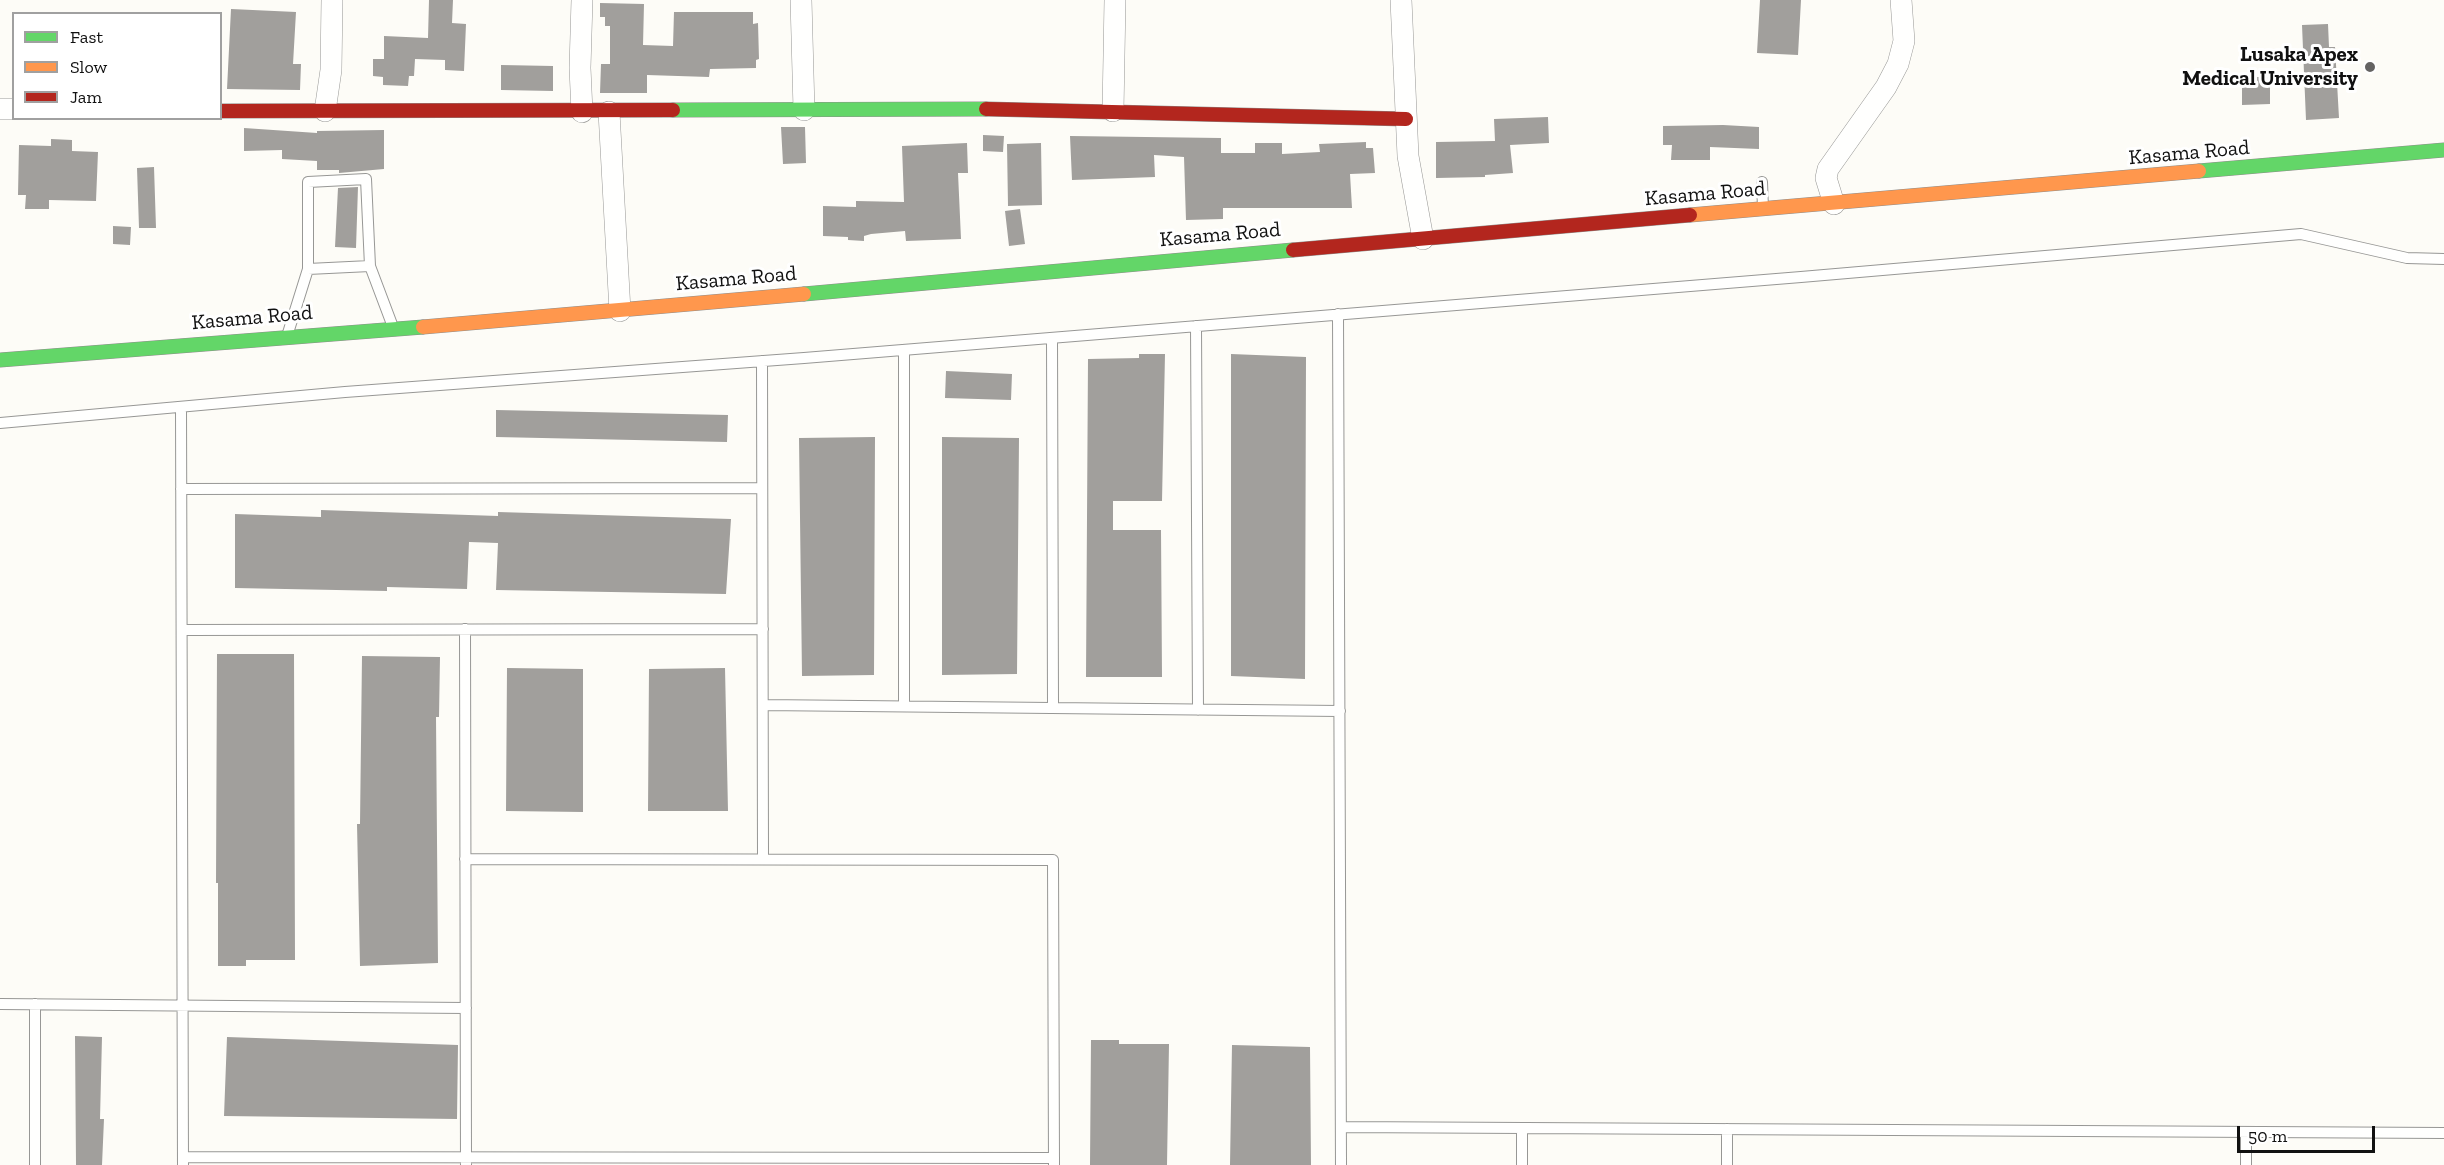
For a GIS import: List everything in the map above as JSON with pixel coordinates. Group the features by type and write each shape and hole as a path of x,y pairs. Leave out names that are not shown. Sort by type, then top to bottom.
{"street":[{"path":"325,111 330,70 332,0"},
{"path":"582,0 582,112"},
{"path":"801,0 804,110"},
{"path":"1113,111 1115,0"},
{"path":"1401,0 1408,156 1423,239"},
{"path":"1834,204 1826,178 1828,169 1886,87 1898,64 1904,42 1901,0"},
{"path":"222,111 1113,111 1406,119"},
{"path":"609,112 620,310"},
{"name":"Kasama Road","path":"0,360 620,310 2444,150"}],"lane":[{"path":"287,336 308,269 308,182 366,178 370,267 393,327"},
{"path":"1762,182 1763,210"},
{"path":"0,423 2301,234 2407,258 2444,259"},
{"path":"308,269 370,267"},
{"path":"1338,314 1341,1165"},
{"path":"1196,326 1198,710"},
{"path":"1052,338 1053,708"},
{"path":"904,350 904,706"},
{"path":"762,362 763,859"},
{"path":"181,407 183,1161 1054,1162 1053,860 465,859"},
{"path":"181,489 762,488"},
{"path":"465,629 466,1161"},
{"path":"182,630 763,629"},
{"path":"763,705 1340,711"},
{"path":"0,1004 466,1008"},
{"path":"35,1004 35,1165"},
{"path":"1341,1127 2444,1132"},
{"path":"1522,1128 1522,1165"},
{"path":"1727,1129 1727,1165"},
{"path":"2246,1132 2246,1165"}],"building":[{"path":"429,0 453,0 452,23 466,24 464,71 445,70 445,60 415,59 414,76 409,76 408,86 383,85 383,77 373,76 373,59 384,59 384,36 428,38"},
{"path":"1760,0 1801,0 1798,55 1757,53"},
{"path":"600,3 644,4 643,45 673,46 674,12 753,12 753,24 758,23 759,59 756,60 756,68 710,69 709,77 647,75 647,93 600,93 601,64 610,64 610,26 605,26 605,17 600,17"},
{"path":"231,9 296,12 293,64 301,64 300,90 227,89"},
{"path":"2328,24 2329,47 2335,47 2339,118 2306,120 2302,25"},
{"path":"501,65 553,66 553,91 501,90"},
{"path":"2242,77 2270,77 2270,104 2242,105"},
{"path":"1548,117 1549,143 1510,145 1513,173 1485,175 1485,177 1436,178 1436,142 1495,141 1494,119"},
{"path":"1663,126 1759,127 1759,149 1710,147 1710,160 1671,160 1672,145 1663,145"},
{"path":"781,127 805,127 806,163 783,164"},
{"path":"244,128 317,133 317,131 384,130 384,169 339,173 339,170 317,170 317,161 282,159 282,150 244,151"},
{"path":"983,135 1004,136 1003,152 983,151"},
{"path":"1070,136 1221,138 1221,153 1255,153 1255,143 1282,143 1282,154 1320,152 1319,144 1366,142 1366,148 1373,148 1375,173 1350,174 1352,208 1223,208 1223,219 1186,220 1184,157 1154,155 1155,177 1072,180"},
{"path":"51,139 72,140 72,151 98,152 96,201 49,200 49,209 25,209 26,195 18,195 19,145 51,146"},
{"path":"967,143 968,173 958,173 961,239 906,241 905,231 871,234 864,236 864,241 848,240 848,237 823,236 823,206 856,207 856,201 904,202 902,146"},
{"path":"1041,143 1042,205 1008,206 1007,144"},
{"path":"154,167 156,228 139,228 137,168"},
{"path":"358,187 356,248 335,247 338,188"},
{"path":"1020,209 1025,244 1009,246 1005,211"},
{"path":"113,226 131,227 130,245 113,244"},
{"path":"1139,354 1165,354 1162,501 1113,501 1113,530 1161,530 1162,677 1086,677 1088,359 1139,358"},
{"path":"1231,354 1306,357 1305,679 1231,676"},
{"path":"946,371 1012,374 1011,400 945,398"},
{"path":"496,410 728,415 727,442 496,437"},
{"path":"875,437 874,675 802,676 799,438"},
{"path":"942,437 1019,438 1017,674 942,675"},
{"path":"321,510 498,516 498,512 731,519 726,594 496,590 498,543 469,542 467,589 387,587 387,591 235,588 235,514 321,517"},
{"path":"217,654 294,654 295,960 246,960 246,966 218,966"},
{"path":"362,656 440,657 439,717 436,717 438,963 360,966 357,824 360,824"},
{"path":"507,668 583,669 583,812 506,811"},
{"path":"725,668 728,811 648,811 649,669"},
{"path":"75,1036 102,1037 100,1119 104,1119 102,1165 76,1165"},
{"path":"227,1037 458,1045 457,1119 224,1116"},
{"path":"1091,1040 1119,1040 1119,1044 1169,1044 1167,1165 1090,1165"},
{"path":"1232,1045 1310,1047 1311,1165 1230,1165"}],"traffic: fast":[{"path":"673,110 986,109"},
{"path":"2199,171 2444,150"},
{"path":"804,294 1293,250"},
{"path":"0,360 423,327"}],"traffic: slow":[{"path":"1690,215 2199,171"},
{"path":"423,327 804,294"}],"traffic: jam":[{"path":"986,109 1406,119"},
{"path":"222,111 673,110"},
{"path":"1293,250 1690,215"}],"place":[{"name":"Lusaka Apex Medical University","path":"2370,67"}]}
